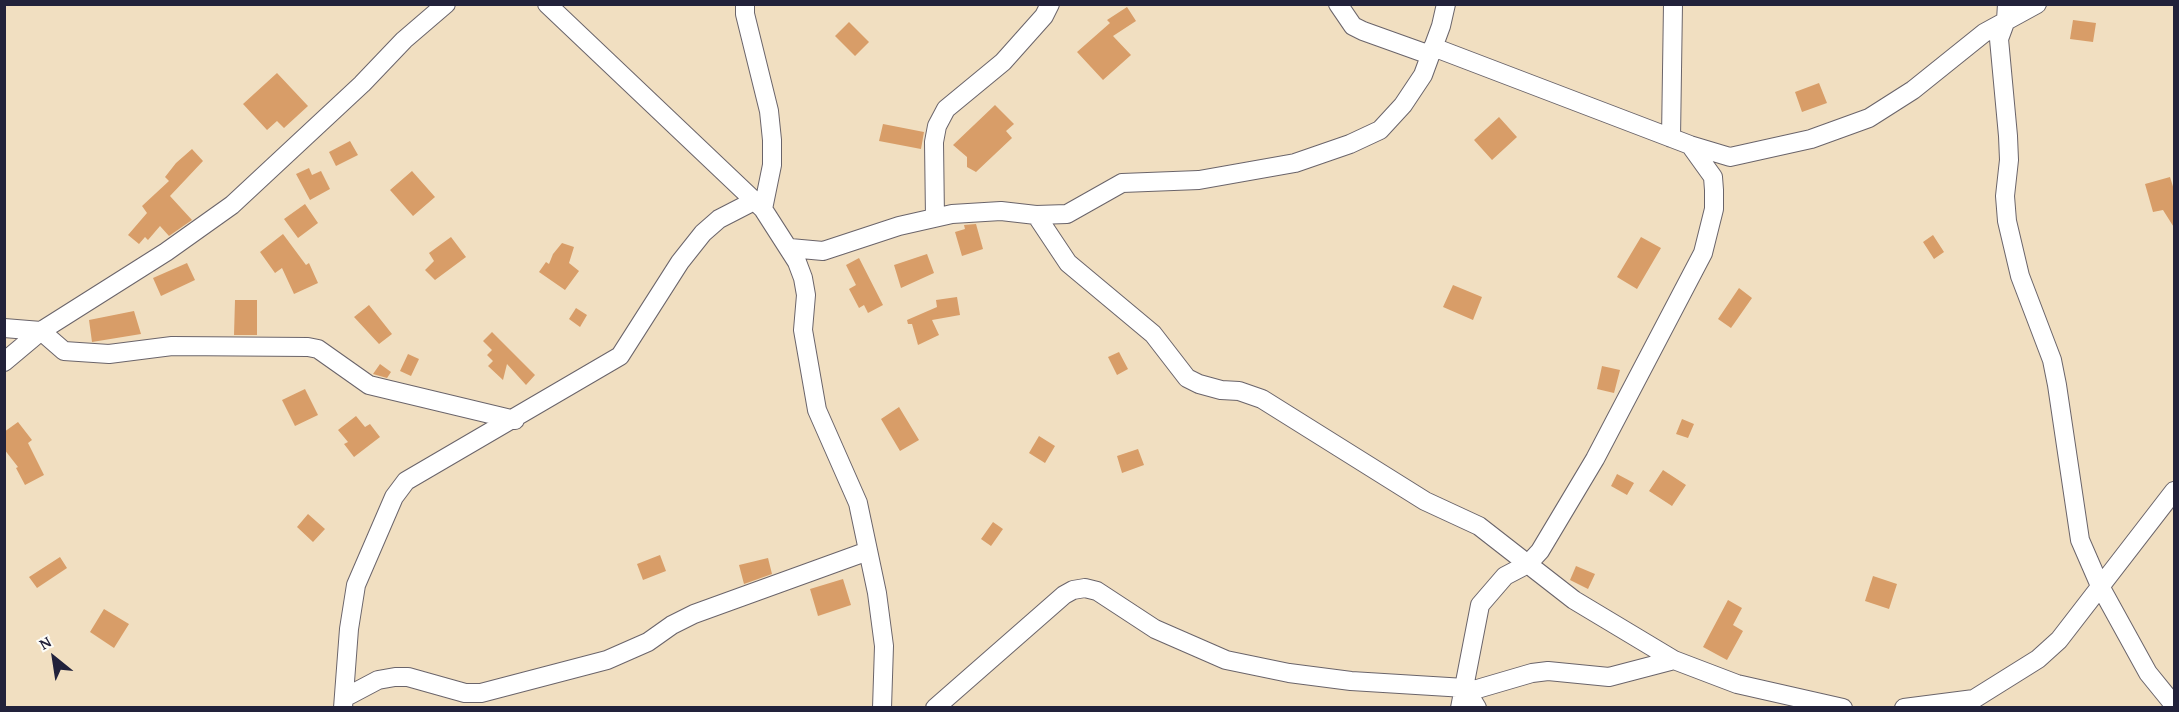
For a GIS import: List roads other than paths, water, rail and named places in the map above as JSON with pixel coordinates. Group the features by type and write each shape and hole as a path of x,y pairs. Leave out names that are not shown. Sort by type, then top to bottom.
{"street":[{"path":"6,361 41,331 166,252 232,206 362,84 404,40 446,4"},
{"path":"547,4 759,205 790,248 803,278 806,295 803,330 817,410 858,503 868,551 884,646 882,708"},
{"path":"745,4 745,14 769,111 772,140 772,165 759,205"},
{"path":"935,218 934,142 937,126 946,109 1003,62 1044,16 1050,4"},
{"path":"1338,4 1353,26 1430,56"},
{"path":"790,248 823,251 899,226 952,214 1001,211 1036,215 1067,214 1122,183 1199,180 1295,163 1350,144 1380,130 1390,122 1423,75 1441,26 1446,4"},
{"path":"1671,138 1673,4"},
{"path":"1430,56 1433,47 1671,138 1730,157 1811,139 1869,118 1991,36 2007,12 2037,4"},
{"path":"1991,36 2008,136 2009,160 2005,196 2011,240 2020,276 2052,360 2080,540 2100,586 2148,673 2175,705"},
{"path":"1423,75 1453,54"},
{"path":"1467,699 1475,619 1480,605 1505,576 1528,564 1540,551 1595,459 1702,253 1714,209 1713,177 1690,145"},
{"path":"1713,177 1730,157"},
{"path":"344,703 349,629 356,585 394,497 406,481 433,463 515,420 620,356 680,262 703,233 719,219 759,205"},
{"path":"1036,215 1068,263 1152,334 1188,378 1199,384 1221,390 1239,391 1262,399 1425,501 1479,526 1574,600 1674,660 1737,684 1843,708"},
{"path":"803,278 823,251"},
{"path":"6,361 5,329 41,331 64,351 109,354 172,346 308,347 318,349 369,385 515,420"},
{"path":"1904,708 1976,703 2045,653 2059,640 2175,491"},
{"path":"344,703 378,680 394,677 408,677 465,693 481,693 608,660 648,642 672,625 694,614 868,551"},
{"path":"935,708 1064,595 1073,590 1085,588 1097,591 1155,629 1226,660 1289,673 1467,699 1532,674 1548,671 1609,677 1674,660"}]}
